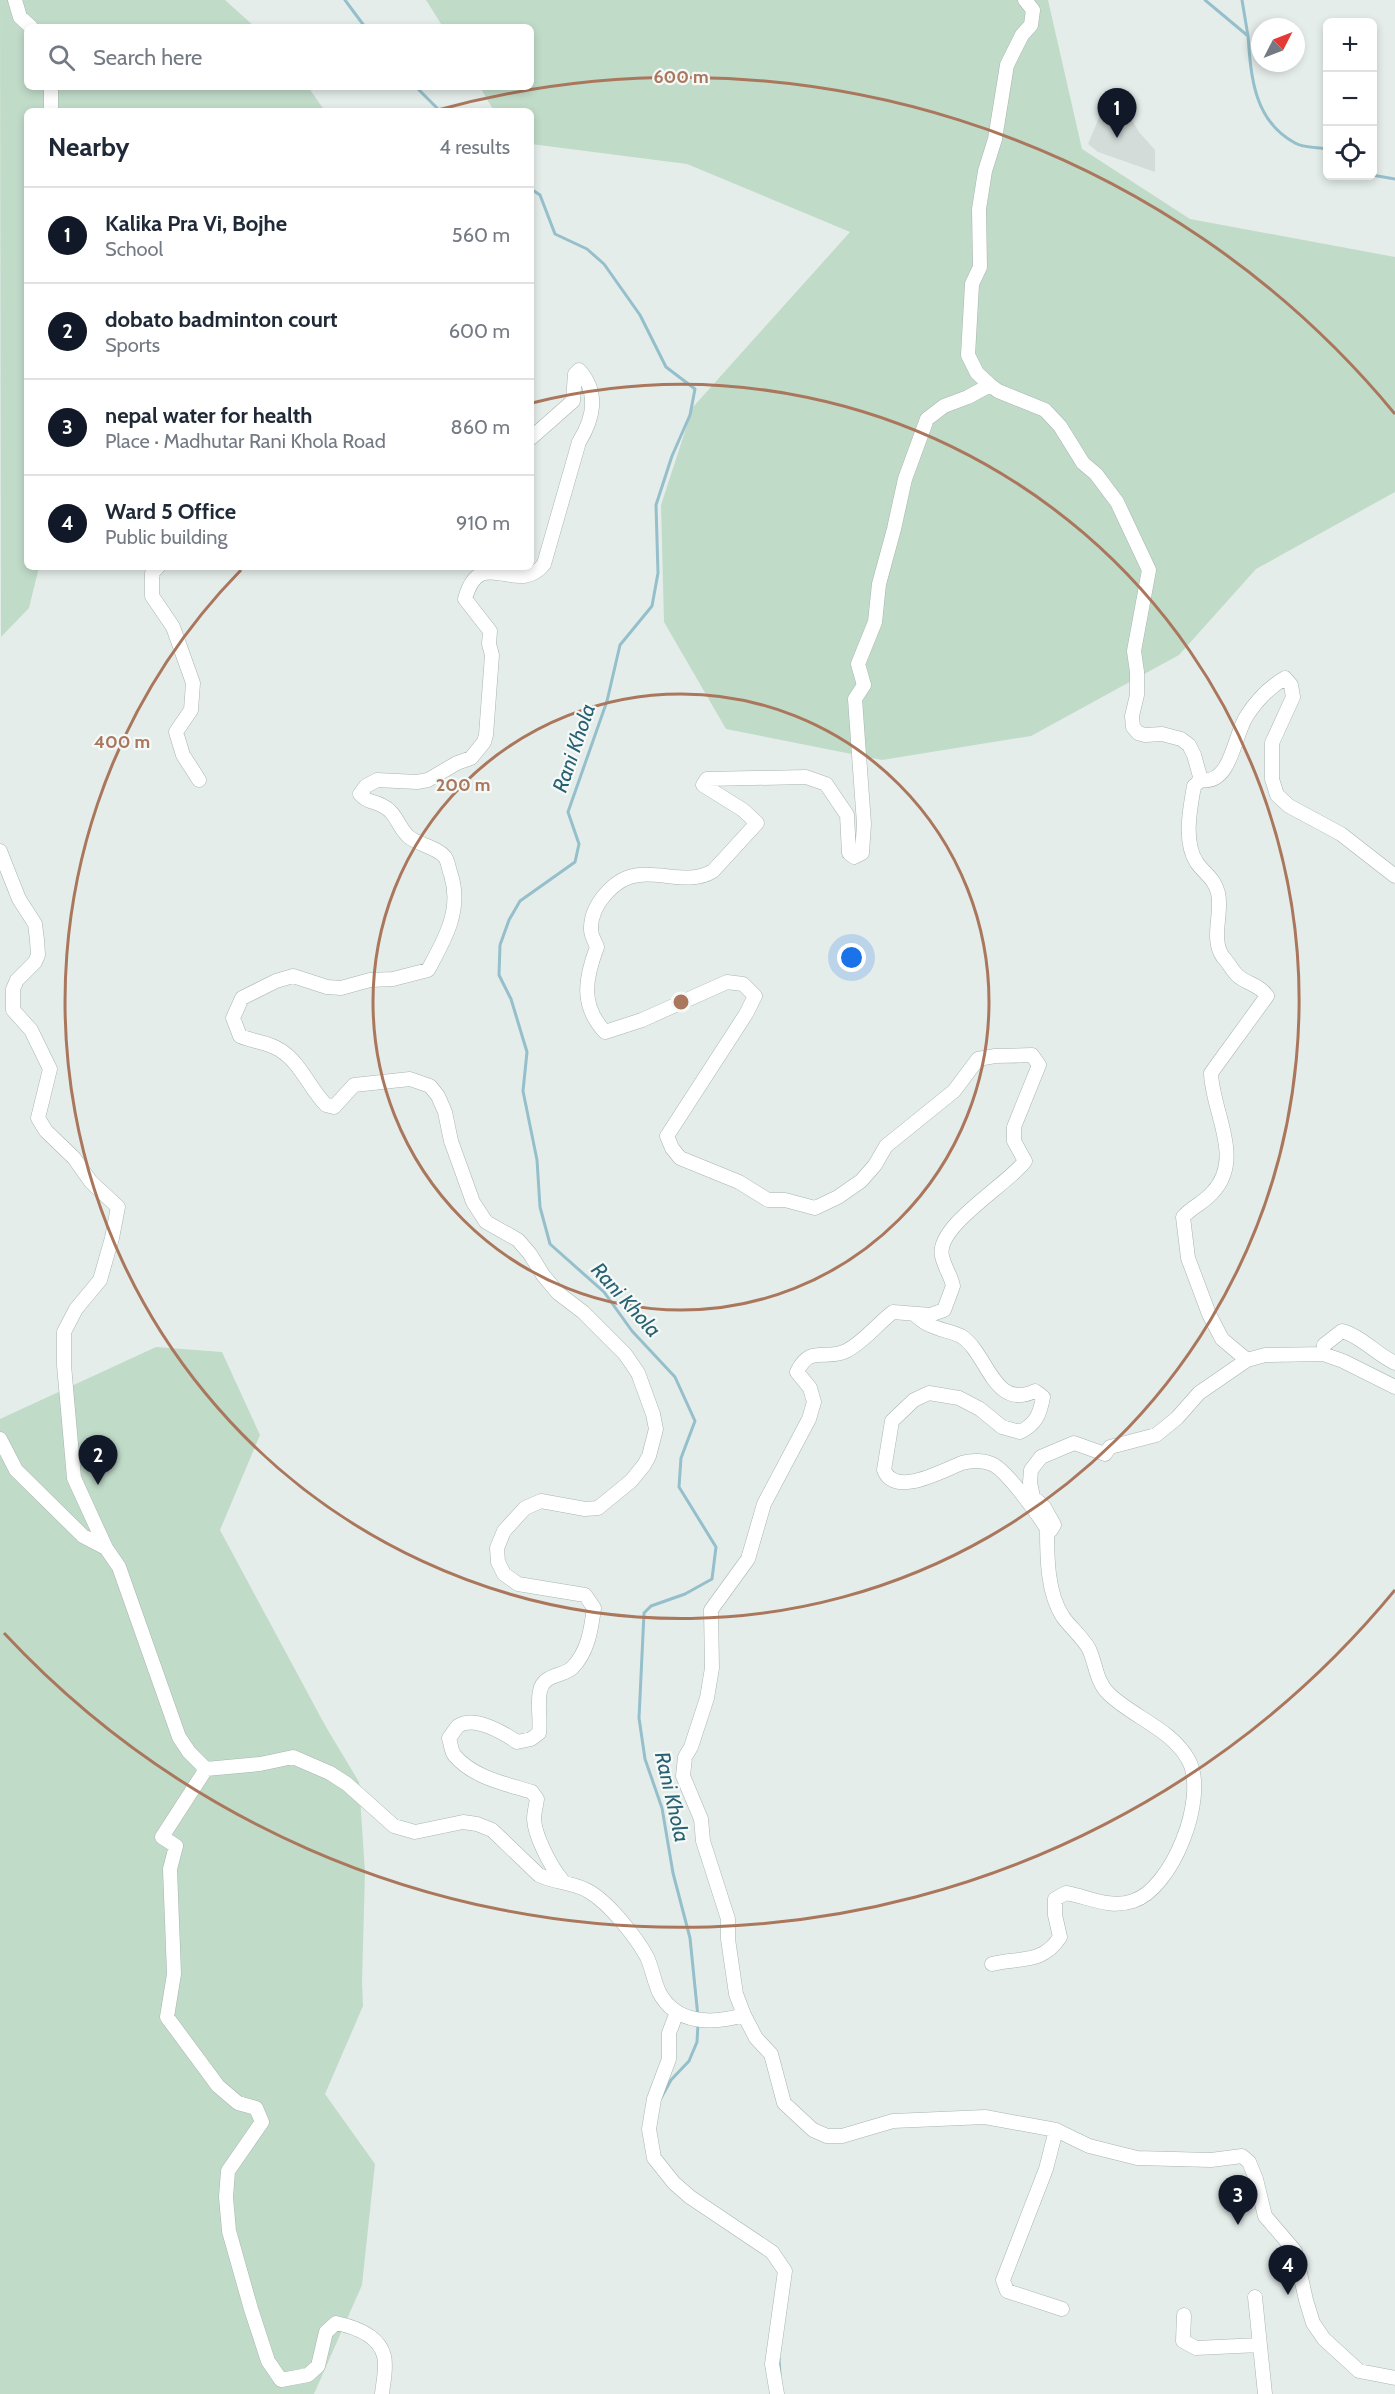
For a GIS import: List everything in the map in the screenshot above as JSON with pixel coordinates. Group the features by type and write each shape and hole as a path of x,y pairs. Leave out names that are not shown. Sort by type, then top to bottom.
{"street":[{"path":"15,0 20,17 28,24"},
{"path":"1025,0 1033,10 1031,25 1022,35 1007,66 995,139 979,209 980,267 972,284 968,355 977,373 990,385 1046,410 1060,426 1083,463 1096,474 1117,502 1149,570 1134,651 1137,695 1132,716 1133,727 1138,733 1145,735 1162,734 1181,739 1194,754 1201,780"},
{"path":"51,90 51,108"},
{"path":"534,435 573,401 575,374 579,370 587,378 592,391 593,412 579,442 544,564 530,577 483,572 473,579 465,599 490,631 489,644 492,655 484,742 471,758 457,763 428,780 417,782 378,780 366,786 360,794 367,802 383,805 399,819 403,832 445,857 455,889 455,909 439,950 428,969 393,979 370,980 340,988 327,987 293,976 276,981 242,998 233,1018 240,1036 260,1041 280,1050 296,1063 326,1105 334,1107 354,1085 410,1078 430,1086 438,1096 445,1112 451,1141 473,1202 486,1222 518,1240 531,1254 543,1275 558,1293 583,1312 625,1354 638,1373 653,1414 656,1430 644,1465 631,1481 598,1508 585,1509 541,1501 525,1508 504,1531 497,1548 498,1562 504,1574 518,1584 585,1595 594,1608 589,1639 584,1651 569,1670 555,1674 546,1681 540,1691 539,1733 517,1742 493,1727 470,1723 458,1726 449,1738 453,1755 469,1767 492,1780 532,1792 537,1799 534,1820 542,1844 550,1866 562,1880"},
{"path":"990,385 944,406 927,419 905,479 879,584 875,622 858,664 864,686 855,699 864,824 862,853 854,857 849,853 847,815 826,784 806,777 706,779 703,785 743,810 757,823 713,871 706,875 692,878 639,874 612,886 597,906 590,931 597,947 586,987 594,1020 605,1032 642,1020 727,982 743,984 755,996 746,1014 667,1136 672,1148 680,1158 739,1182 768,1200 785,1200 815,1208 838,1197 861,1181 875,1165 886,1146 954,1091 978,1059 1032,1055 1039,1065 1014,1126 1014,1141 1025,1161 1018,1172 1004,1180 956,1224 943,1243 942,1256 954,1286 944,1310 930,1315 893,1312 852,1348 842,1353 812,1355 802,1362 797,1372 810,1388 814,1402 809,1419 764,1504 748,1559 711,1610 712,1668 707,1698 692,1747 685,1757 683,1776 701,1819 703,1841 728,1919 728,1940 736,1994 756,2038 771,2054 784,2103 813,2130 827,2136 842,2136 861,2128 893,2121 962,2117 995,2118 1056,2130 1089,2146 1137,2158 1211,2160 1242,2156 1249,2162 1256,2179 1265,2216 1295,2251 1313,2323 1324,2339 1359,2371 1395,2378"},
{"path":"156,570 153,573 152,596 173,627 193,683 191,710 176,732 183,755 199,780"},
{"path":"1247,1360 1222,1339 1213,1322 1190,1265 1183,1225 1184,1217 1191,1208 1213,1193 1225,1174 1226,1138 1212,1086 1211,1073 1267,996 1262,988 1237,976 1221,954 1217,932 1219,896 1216,885 1197,863 1188,822 1194,786 1201,780 1208,781 1220,774 1229,759 1245,718 1261,697 1285,678 1291,685 1293,697 1272,743 1272,779 1277,795 1289,806 1341,834 1395,876"},
{"path":"0,851 19,899 35,924 38,955 35,962 17,980 12,989 13,1010 31,1030 50,1069 38,1118 46,1131 74,1158 91,1182 118,1207 100,1280 76,1309 64,1332 64,1365 74,1478 106,1548 119,1567 179,1737 189,1752 206,1769"},
{"path":"915,1314 928,1325 960,1336 968,1343 996,1384 1003,1390 1025,1396 1035,1391 1043,1397 1040,1413 1031,1426 1020,1432 1002,1427 980,1409 951,1395 929,1393 914,1400 892,1421 884,1470 887,1478 892,1482 904,1482 936,1475 963,1463 982,1461 994,1465 1006,1475 1047,1529 1052,1589 1061,1614 1088,1648 1099,1680 1108,1694 1180,1747 1190,1763 1195,1799 1192,1817 1184,1837 1150,1893 1123,1904 1100,1903 1066,1893 1055,1899 1055,1915 1060,1937 1054,1947 1035,1958 1022,1961 1006,1960 992,1964"},
{"path":"1323,1354 1324,1345 1342,1331 1354,1335 1368,1348 1395,1363"},
{"path":"1047,1529 1051,1530 1054,1525 1044,1508 1033,1497 1030,1482 1030,1470 1041,1457 1074,1443 1106,1454 1110,1447 1156,1435 1177,1418 1199,1394 1247,1360 1265,1354 1323,1354 1343,1361 1395,1387"},
{"path":"0,1439 16,1470 47,1503 82,1536 106,1548"},
{"path":"206,1769 260,1764 293,1757 330,1773 347,1784 394,1826 415,1832 463,1822 492,1830 539,1875 546,1879 562,1880 590,1892 615,1915 647,1957 659,1992 677,2012 690,2019 706,2021 744,2015"},
{"path":"206,1769 162,1837 176,1846 170,1869 174,1974 167,2018 218,2086 238,2103 255,2108 262,2122 228,2171 225,2197 229,2231 268,2361 281,2380 308,2375 318,2366 326,2332 336,2323 355,2327 378,2343 385,2357 382,2394"},
{"path":"677,2012 669,2033 669,2058 654,2099 649,2129 654,2158 674,2183 690,2197 772,2252 785,2271 772,2364 777,2394"},
{"path":"1056,2130 1046,2169 1003,2280 1007,2291 1062,2309"},
{"path":"1255,2297 1264,2394"},
{"path":"1184,2315 1183,2341 1196,2348 1259,2345"}],"shaded area":[{"path":"1124,106 1139,132 1155,150 1155,172 1098,152 1088,144 1103,108"}],"green space":[{"path":"0,0 225,0 252,24 24,24 24,90 310,90 323,108 24,108 24,570 38,570 29,608 1,637"},
{"path":"426,0 1048,0 1082,149 1190,219 1395,257 1395,492 1256,569 1179,655 1031,736 882,760 726,729 664,622 661,505 693,407 850,232 687,164 534,144 534,108 492,108 482,90 534,90 534,24 441,24"},
{"path":"156,1347 222,1352 260,1435 220,1530 326,1727 359,1782 365,1872 363,2006 325,2094 375,2164 362,2285 314,2394 0,2394 0,1419"}],"waterway":[{"name":"Rani Khola","path":"345,0 363,24"},
{"path":"1205,0 1248,36 1253,82 1257,97 1271,123 1281,134 1298,145 1323,149"},
{"path":"1242,0 1248,36"},
{"name":"Rani Khola","path":"419,90 437,108"},
{"path":"1377,176 1395,179"},
{"name":"Rani Khola","path":"534,191 540,195 555,234 587,249 604,264 640,315 666,367 695,389 690,415 672,456 656,505 658,573 652,606 620,645 607,701 568,812 579,844 575,862 520,901 509,920 500,945 499,975 511,999 527,1052 523,1091 537,1160 540,1207 550,1244 604,1292 632,1331 675,1377 695,1421 681,1458 679,1487 716,1547 712,1579 685,1594 651,1606 644,1613 639,1718 645,1759 662,1808 673,1873 690,1938 698,2017"},
{"name":"Rani Khola","path":"661,2098 671,2080 689,2061 697,2042 698,2023"},
{"name":"Rani Khola","path":"779,2358 780,2375"}],"place":[{"name":"Kalika Pra Vi, Bojhe","path":"1117,138"},
{"name":"dobato badminton court","path":"98,1485"},
{"name":"nepal water for health","path":"1238,2225"},
{"name":"Ward 5 Office","path":"1288,2295"}]}
